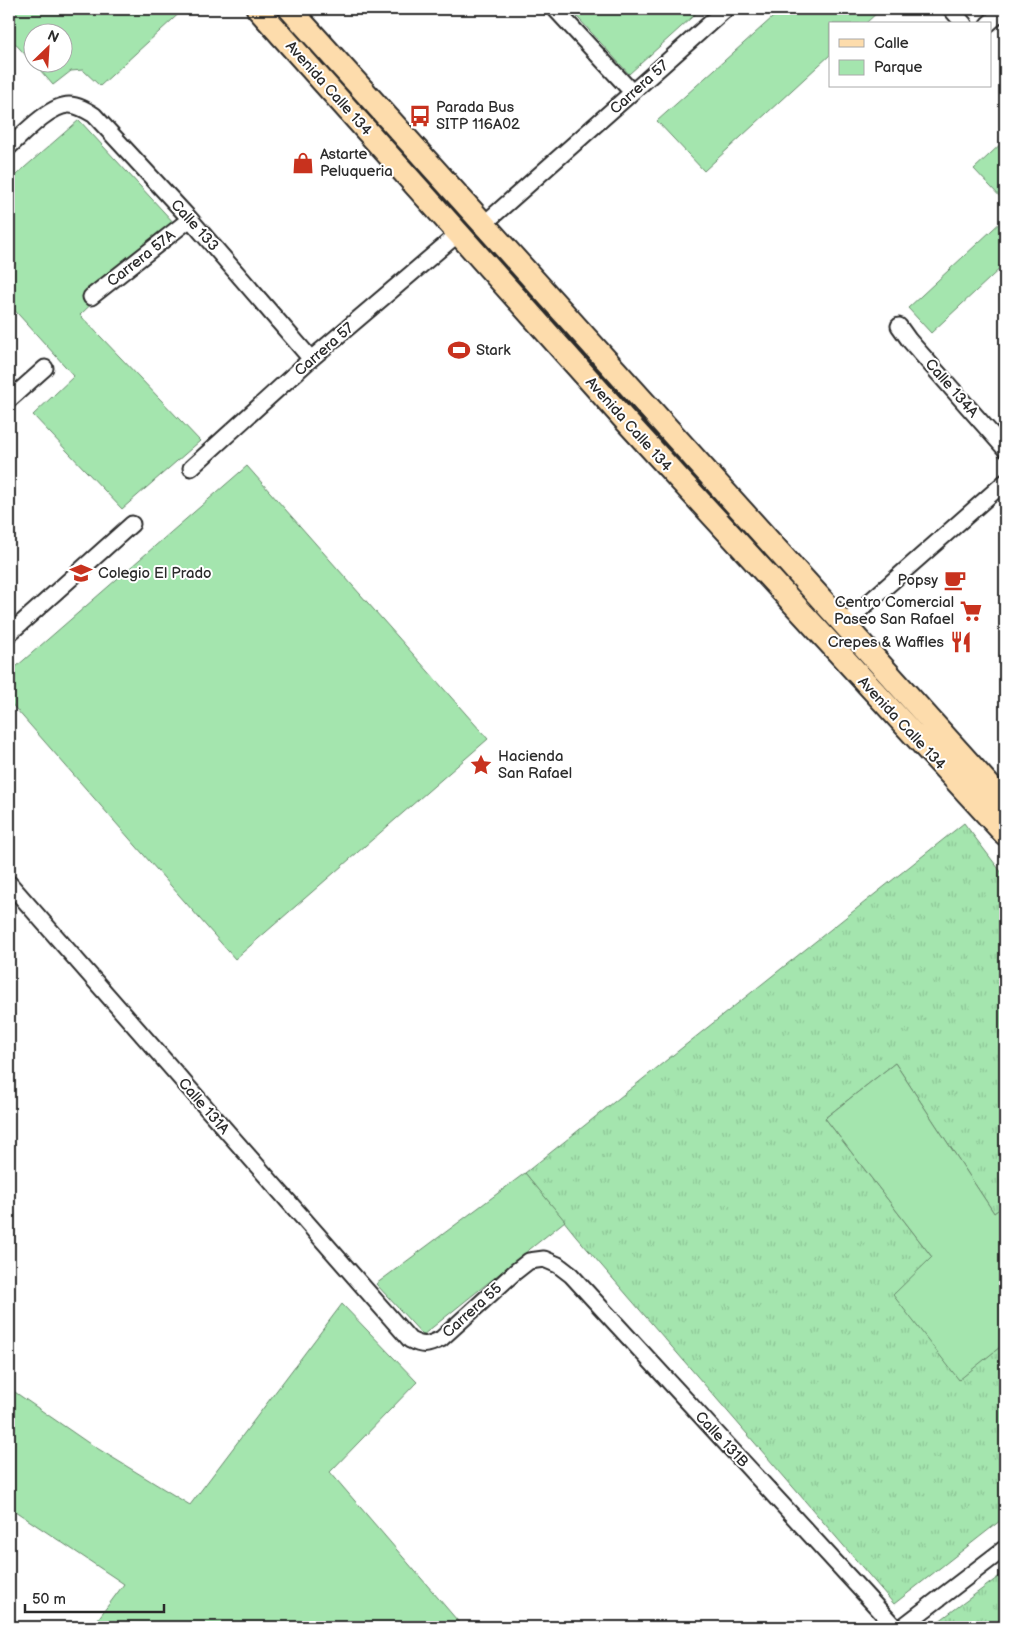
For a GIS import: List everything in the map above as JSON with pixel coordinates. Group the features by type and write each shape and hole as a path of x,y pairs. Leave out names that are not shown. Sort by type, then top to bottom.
{"main road":[{"name":"Avenida Calle 134","path":"258,9 625,420 1005,834"},
{"name":"Avenida Calle 134","path":"290,9 1005,803"}],"street":[{"path":"555,9 632,92"},
{"name":"Carrera 57","path":"484,224 726,9"},
{"path":"951,9 962,22"},
{"path":"990,22 1005,9"},
{"name":"Calle 133","path":"9,147 49,113 58,108 68,105 81,108 94,115 190,219 311,359"},
{"name":"Carrera 57A","path":"92,297 190,219"},
{"name":"Carrera 57","path":"191,468 311,359 459,233"},
{"name":"Calle 134A","path":"900,326 915,346 1005,449"},
{"path":"9,400 45,368"},
{"path":"843,625 1005,482"},
{"path":"9,634 132,524"},
{"name":"Calle 131A","path":"9,883 399,1329"},
{"name":"Carrera 55","path":"399,1329 410,1340 420,1345 430,1344 441,1339 514,1272 529,1261 544,1259"},
{"name":"Calle 131B","path":"544,1259 558,1265 571,1275 895,1627"},
{"path":"902,1627 1005,1548"}],"green space":[{"path":"9,9 184,9 100,86 83,70 72,71 72,22 22,22 22,51 9,37"},
{"path":"570,9 701,9 629,74"},
{"path":"782,9 881,9 867,22 829,22 829,56 704,171 657,121"},
{"path":"42,72 70,72 53,85"},
{"path":"79,120 175,224 80,315 200,441 122,509 33,415 74,376 9,304 9,181"},
{"path":"1005,140 1005,202 974,169"},
{"path":"1005,218 1005,264 931,333 908,308"},
{"path":"247,466 488,739 235,959 9,701 9,673"},
{"path":"964,823 1005,877 1005,1205 994,1213 895,1063 825,1118 932,1257 959,1379 1005,1343 1005,1517 894,1604 576,1236 525,1173"},
{"path":"895,1063 994,1213 1005,1205 1005,1343 959,1380 893,1295 932,1257 825,1118"},
{"path":"525,1173 565,1221 423,1335 376,1284"},
{"path":"342,1304 417,1382 330,1472 463,1627 92,1627 124,1584 9,1507 9,1388 87,1442 190,1505"},
{"path":"1005,1572 1005,1627 931,1627"}],"place":[{"name":"Parada Bus SITP 116A02","path":"420,116"},
{"name":"Astarte Peluqueria","path":"303,163"},
{"name":"Stark","path":"459,350"},
{"name":"Colegio El Prado","path":"81,573"},
{"name":"Popsy","path":"955,580"},
{"name":"Centro Comercial Paseo San Rafael","path":"971,611"},
{"name":"Crepes & Waffles","path":"961,642"},
{"name":"Hacienda San Rafael","path":"481,765"}]}
